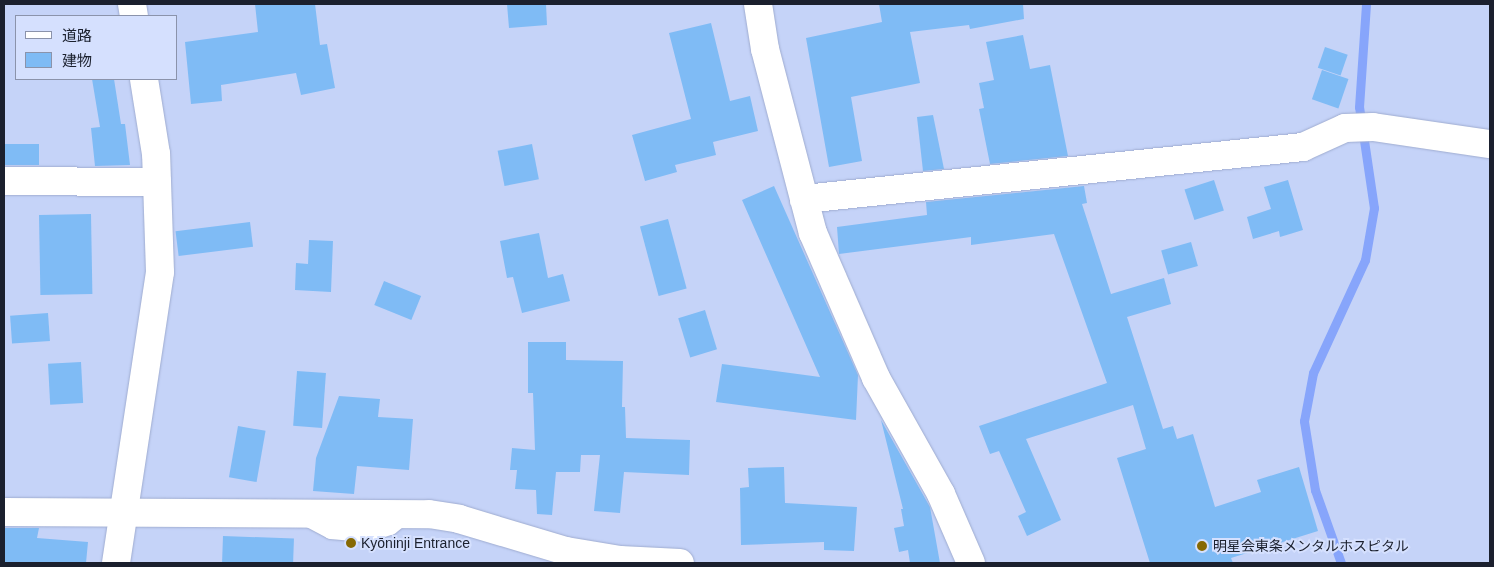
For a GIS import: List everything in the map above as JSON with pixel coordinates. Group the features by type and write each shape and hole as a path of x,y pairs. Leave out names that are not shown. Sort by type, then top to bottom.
{"street":[{"path":"758,4 765,49 813,233 876,378 941,494 971,563"},
{"path":"116,563 122,512 149,362 160,272 157,182 144,80"},
{"path":"804,200 1303,147 1345,128 1372,127 1490,144"},
{"path":"4,181 157,182"},
{"path":"4,512 122,512 305,516 406,514 446,516 594,557 680,563"}],"building":[{"path":"255,4 315,4 320,45 327,44 335,88 301,95 296,73 221,85 222,101 191,104 185,42 258,32"},
{"path":"507,4 546,4 547,25 509,28"},
{"path":"879,4 1023,4 1024,19 970,29 969,25 910,32 920,83 851,97 862,161 829,167 806,38 882,22"},
{"path":"711,23 730,101 750,96 758,131 713,142 716,155 675,165 677,172 645,181 632,135 691,119 669,33"},
{"path":"1023,35 1030,69 1050,65 1068,156 990,164 979,109 984,108 979,83 994,80 986,42"},
{"path":"1325,47 1348,55 1341,76 1318,68"},
{"path":"1322,70 1348,79 1338,108 1312,99"},
{"path":"92,80 114,80 121,124 125,124 130,165 95,166 91,128 100,127"},
{"path":"933,115 944,169 923,171 917,117"},
{"path":"4,144 39,144 39,165 4,165"},
{"path":"532,144 539,179 505,186 498,151"},
{"path":"1214,180 1224,210 1194,220 1185,190"},
{"path":"1288,180 1303,230 1280,237 1279,231 1253,239 1247,217 1271,209 1264,187"},
{"path":"774,186 858,375 856,420 716,402 722,364 820,377 742,200"},
{"path":"1084,186 1087,203 1082,204 1111,294 1164,278 1171,304 1127,317 1163,429 1173,426 1177,439 1193,434 1215,507 1261,492 1257,480 1299,467 1318,531 1231,558 1233,563 1150,563 1117,458 1146,449 1133,405 1026,439 1061,520 1027,536 1018,516 1026,512 999,451 990,454 979,426 1107,383 1054,234 971,245 971,237 839,254 837,227 927,215 926,202"},
{"path":"91,214 92,294 40,295 39,215"},
{"path":"668,219 687,289 659,296 640,227"},
{"path":"250,222 253,247 179,256 176,231"},
{"path":"539,233 548,278 563,274 570,301 522,313 513,277 507,278 500,241"},
{"path":"309,240 333,241 331,292 295,290 296,263 308,264"},
{"path":"1191,242 1198,266 1168,275 1161,251"},
{"path":"384,281 421,296 411,320 374,305"},
{"path":"705,310 717,349 690,357 678,318"},
{"path":"48,313 50,341 12,344 10,316"},
{"path":"528,342 566,342 566,360 623,361 622,407 625,407 626,438 690,440 689,475 624,472 620,513 594,511 600,455 581,455 580,472 556,472 552,515 537,514 536,490 515,489 517,470 510,470 512,448 535,450 533,393 528,393"},
{"path":"81,362 83,403 50,405 48,364"},
{"path":"297,371 326,373 322,428 293,426"},
{"path":"339,396 380,399 378,417 413,419 409,470 357,466 354,494 313,491 316,458"},
{"path":"881,420 930,507 940,563 910,563 908,550 899,552 894,528 904,526 901,509 903,509"},
{"path":"238,426 266,431 257,482 229,477"},
{"path":"784,467 785,503 857,507 854,551 824,550 824,542 741,545 740,488 749,487 748,468"},
{"path":"4,528 39,528 37,538 88,542 86,563 4,563"},
{"path":"223,536 294,538 293,563 222,563"}],"waterway":[{"path":"1341,563 1315,490 1304,421 1313,373 1365,260 1374,208 1359,107 1366,4"}],"place":[{"name":"Kyōninji Entrance","path":"351,543"},
{"name":"明星会東条メンタルホスピタル","path":"1202,546"}]}
